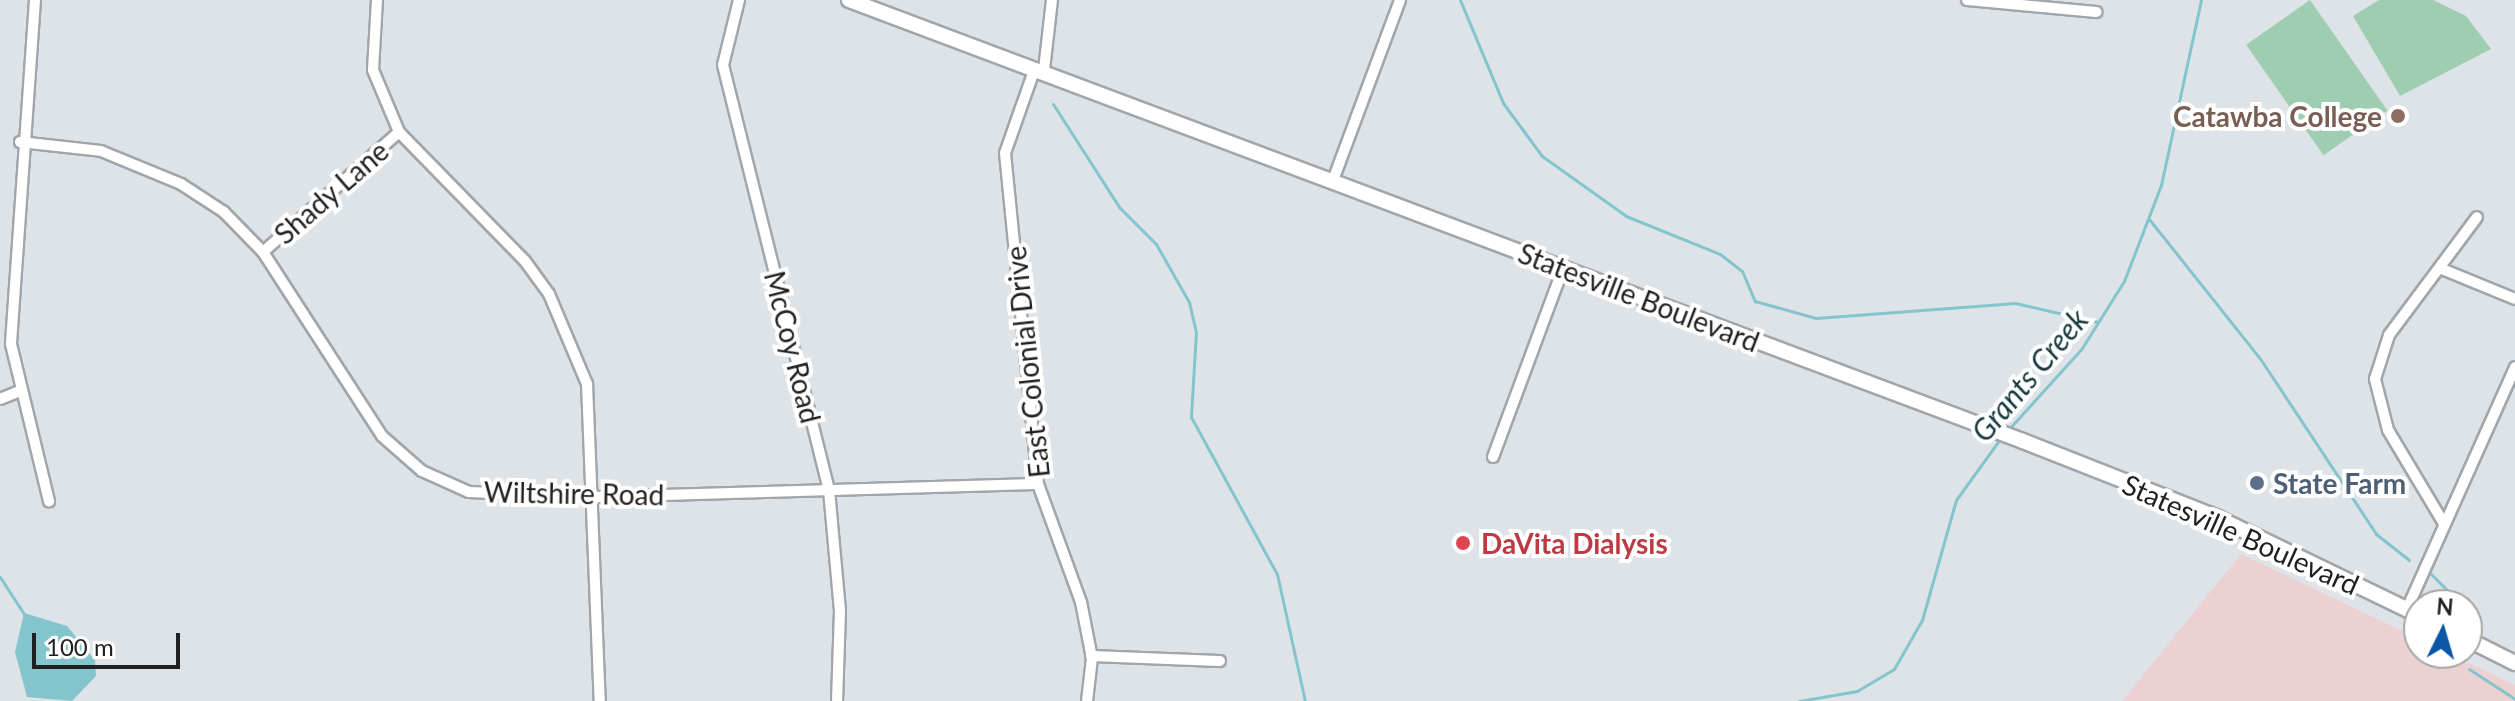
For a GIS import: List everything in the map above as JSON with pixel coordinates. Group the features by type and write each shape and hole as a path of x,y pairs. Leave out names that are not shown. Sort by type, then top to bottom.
{"main road":[{"name":"Statesville Boulevard","path":"849,0 1040,69 1332,183 2023,441 2218,518 2403,607"},
{"path":"2483,647 2515,663"}],"street":[{"path":"35,0 20,142 11,344 49,501"},
{"path":"377,0 373,70 399,132 549,294 587,384 600,701"},
{"name":"McCoy Road","path":"739,0 723,65 829,490 840,611 837,701"},
{"name":"East Colonial Drive","path":"1052,0 1040,69 1005,153 1038,484 1091,656 1087,701"},
{"path":"1332,183 1400,0"},
{"path":"1967,0 2019,2 2096,12"},
{"name":"Shady Lane","path":"263,252 399,132"},
{"name":"Wiltshire Road","path":"20,142 101,151 181,184 224,212 263,252 357,405 401,456 469,492 593,497 1038,484"},
{"path":"2443,522 2388,430 2375,379 2389,335 2442,269 2477,217"},
{"path":"1493,457 1563,269"},
{"path":"2442,269 2515,299"},
{"path":"2421,589 2443,522 2515,367"},
{"path":"0,399 20,391"},
{"path":"1091,656 1220,661"}],"shaded area":[{"path":"2241,554 2403,631 2403,669 2482,669 2515,685 2515,701 2122,701"}],"green space":[{"path":"2310,0 2387,111 2324,155 2246,45"},
{"path":"2379,0 2433,0 2466,16 2491,49 2400,96 2353,16"}],"water":[{"path":"24,613 67,626 95,660 96,676 72,701 27,697 15,652"}],"waterway":[{"path":"1460,0 1503,103 1542,156 1626,216 1720,254 1742,271 1755,301 1816,318 2015,303 2098,322"},
{"name":"Grants Creek","path":"2008,430 2082,348 2124,281 2161,185 2201,0"},
{"path":"1053,104 1119,207 1156,244 1189,302 1196,332 1191,417 1277,574 1305,701"},
{"path":"2149,219 2261,360 2376,534 2409,560"},
{"name":"Grants Creek","path":"1799,701 1857,691 1894,669 1922,620 1956,500 2000,439"},
{"path":"2431,574 2446,589"},
{"path":"0,577 26,617"},
{"path":"2469,669 2515,699"}],"place":[{"name":"Catawba College","path":"2398,116"},
{"name":"State Farm","path":"2257,483"},
{"name":"DaVita Dialysis","path":"1463,543"}]}
